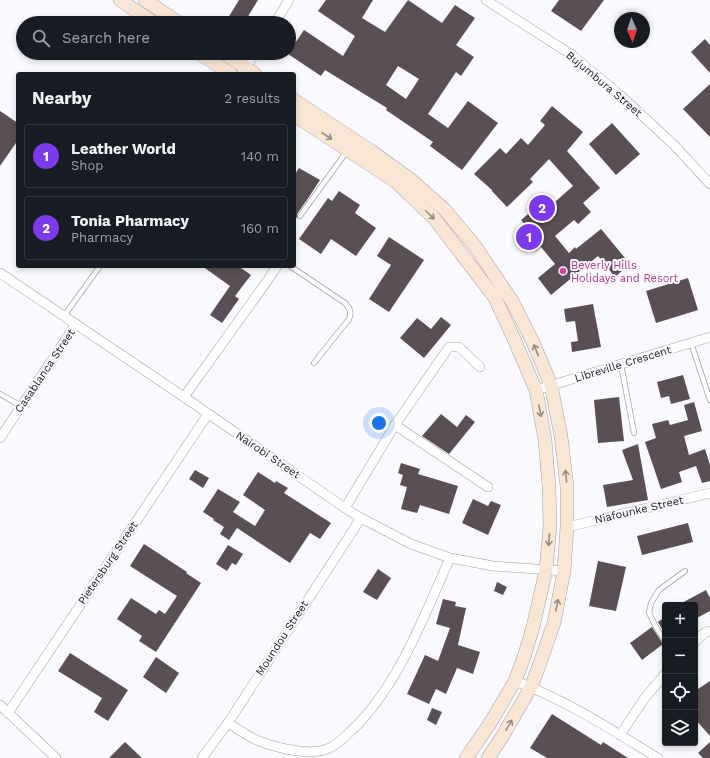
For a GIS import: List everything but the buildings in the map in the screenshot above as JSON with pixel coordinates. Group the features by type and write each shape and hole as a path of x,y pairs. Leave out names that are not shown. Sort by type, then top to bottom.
{"street":[{"path":"120,0 144,16"},
{"path":"145,0 169,16"},
{"path":"279,16 290,0"},
{"name":"Bujumbura Street","path":"486,0 572,55 642,115 674,145 710,184"},
{"path":"210,60 228,72"},
{"path":"233,60 248,72 252,60"},
{"path":"296,101 410,179 445,210 475,246 512,301 532,340 551,385 561,436 567,487 568,527 564,571 554,623 531,687 488,758"},
{"path":"296,116 395,181 434,218 495,298 536,390 545,440 550,487 550,526 546,570 533,627 524,657 514,681 489,725 466,758"},
{"path":"184,397 276,268"},
{"name":"Nairobi Street","path":"0,273 361,518 411,544 450,558 493,566 564,571"},
{"name":"Casablanca Street","path":"0,438 76,324"},
{"name":"Libreville Crescent","path":"536,390 710,337"},
{"path":"345,508 395,425 449,347 459,347 480,367"},
{"name":"Pietersburg Street","path":"8,713 208,414"},
{"path":"395,425 488,487"},
{"name":"Niafounke Street","path":"568,527 710,493"},
{"name":"Moundou Street","path":"202,758 228,723 361,518"},
{"path":"228,723 258,741 287,749 310,752 327,749 344,738 361,722 380,697 398,668 450,558"},
{"path":"698,639 704,633 710,631"},
{"path":"620,735 644,699 662,678"},
{"path":"514,681 531,687 578,710 658,758"},
{"path":"0,705 56,758"}],"lane":[{"path":"300,216 348,150"},
{"path":"64,316 99,268"},
{"path":"293,268 345,303 351,314 349,319 314,363"},
{"path":"691,343 710,400"},
{"path":"621,364 634,433"},
{"path":"0,394 21,406"},
{"path":"663,638 649,613 651,603 659,590 685,571"}],"place":[{"name":"Tonia Pharmacy","path":"542,208"},
{"name":"Leather World","path":"529,237"},
{"name":"Beverly Hills Holidays and Resort","path":"563,271"}]}
